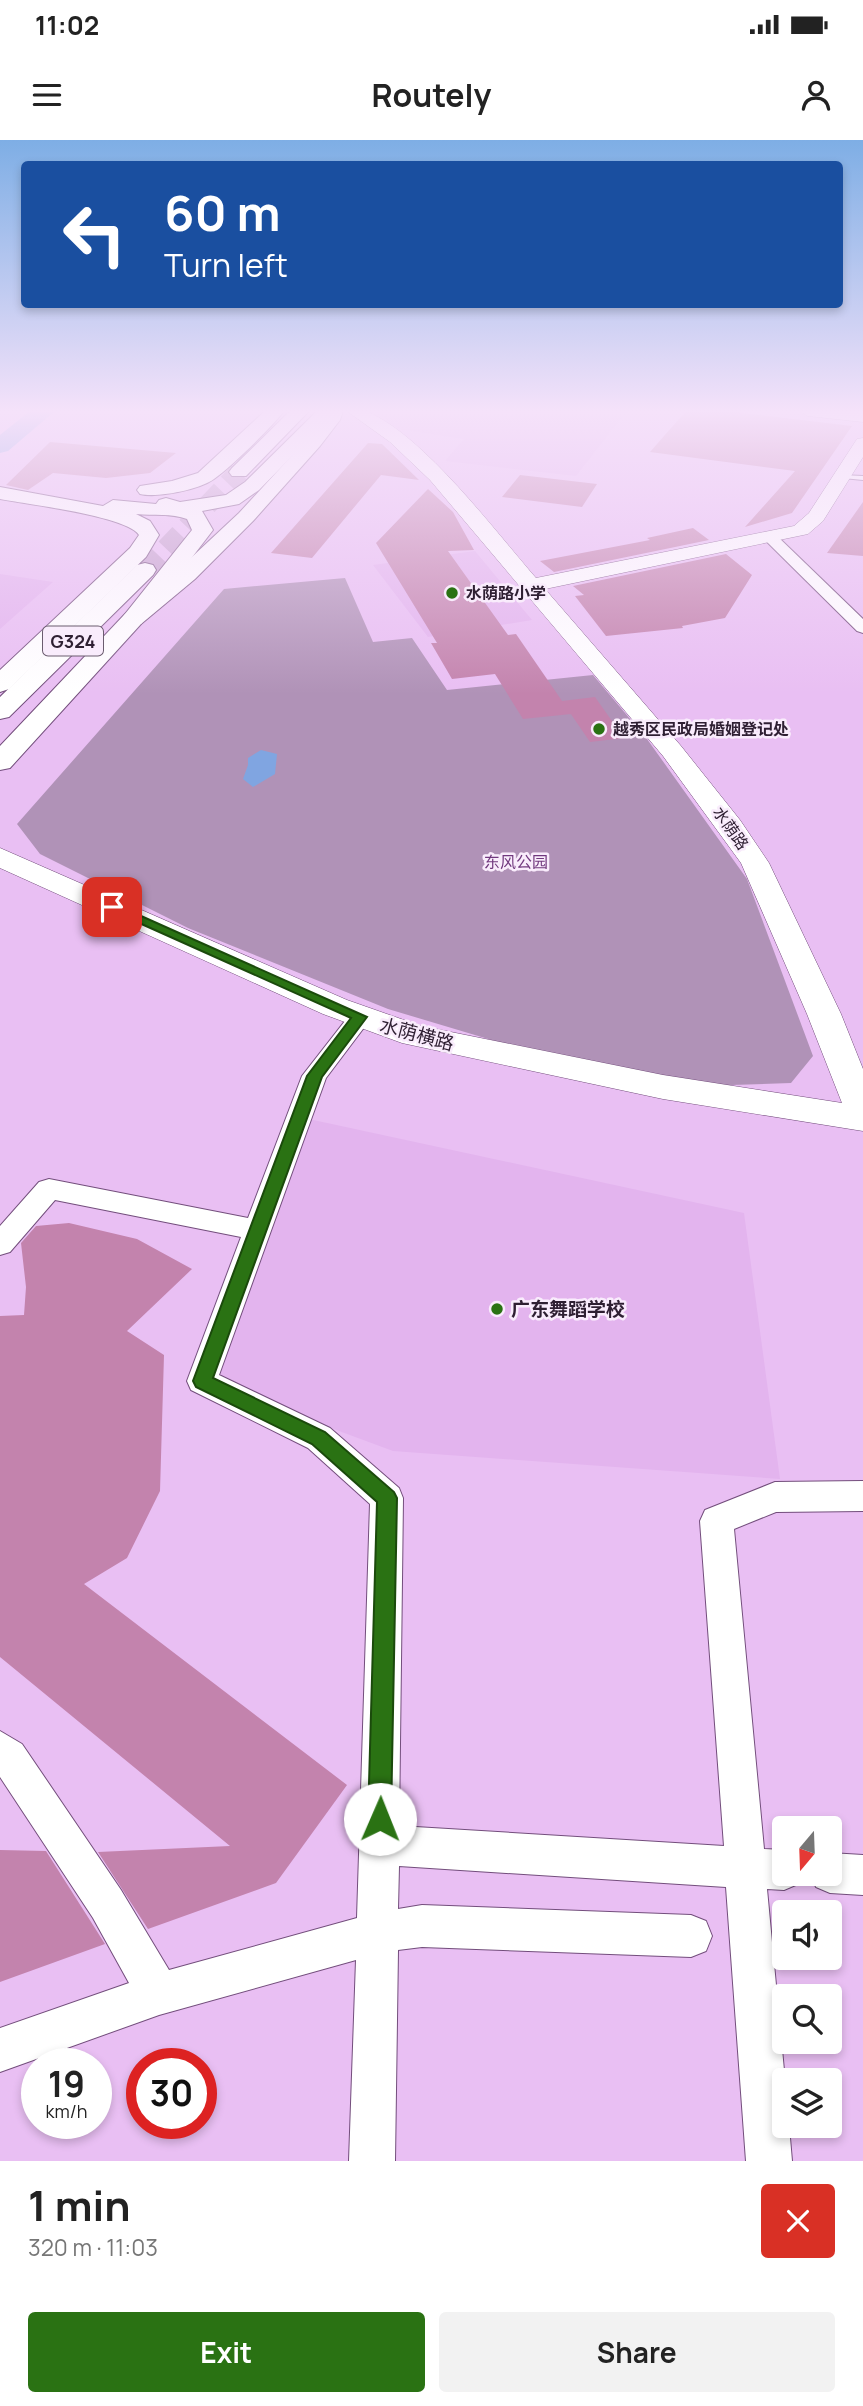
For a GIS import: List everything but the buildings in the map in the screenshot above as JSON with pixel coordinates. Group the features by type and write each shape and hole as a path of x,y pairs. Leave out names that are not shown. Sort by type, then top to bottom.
{"main road":[{"path":"76,505 136,520 149,535 138,552 134,567"},
{"path":"133,619 203,530 195,515 178,509 148,505"},
{"path":"178,509 200,505"},
{"name":"G324","path":"0,762 133,619 187,574 257,505"},
{"path":"0,684 134,567 149,558 164,561 170,570"},
{"name":"G324","path":"0,712 134,567"}],"street":[{"name":"水荫路","path":"462,505 673,751 704,789 755,863 824,1014 863,1112"},
{"path":"530,586 771,538 808,525 827,505"},
{"path":"771,538 863,628"},
{"name":"水荫横路","path":"0,857 360,1017 414,1035 663,1087 863,1119"},
{"path":"360,1017 314,1076 202,1381 318,1438 387,1498 372,2161"},
{"path":"0,1244 49,1189 258,1230"},
{"path":"769,2161 717,1521 775,1497 863,1496"},
{"path":"0,1750 9,1757 107,1904 159,1994"},
{"path":"379,1845 772,1869"},
{"path":"842,1874 863,1875"},
{"path":"0,2050 159,1994 377,1933 422,1926 691,1936"}],"shaded area":[{"name":"水荫路小学","path":"475,551 532,620 428,637 373,565"},
{"path":"0,574 53,582 0,629"},
{"name":"广东舞蹈学校","path":"304,1118 744,1213 780,1479 393,1451 215,1385"}],"green space":[{"name":"东风公园","path":"345,578 373,642 412,638 447,690 593,675 647,739 747,879 813,1056 791,1083 699,1086 552,1058 388,1009 188,928 40,854 17,824 224,589"}],"water":[{"path":"261,750 277,754 275,774 253,787 243,779 248,758"}],"tunnel":[{"path":"145,570 207,505"}],"place":[{"name":"水荫路小学","path":"452,593"},
{"name":"越秀区民政局婚姻登记处","path":"599,729"},
{"name":"广东舞蹈学校","path":"497,1309"}],"route":[{"path":"112,907 360,1017 314,1076 202,1381 318,1438 387,1498 380,1819"}]}
